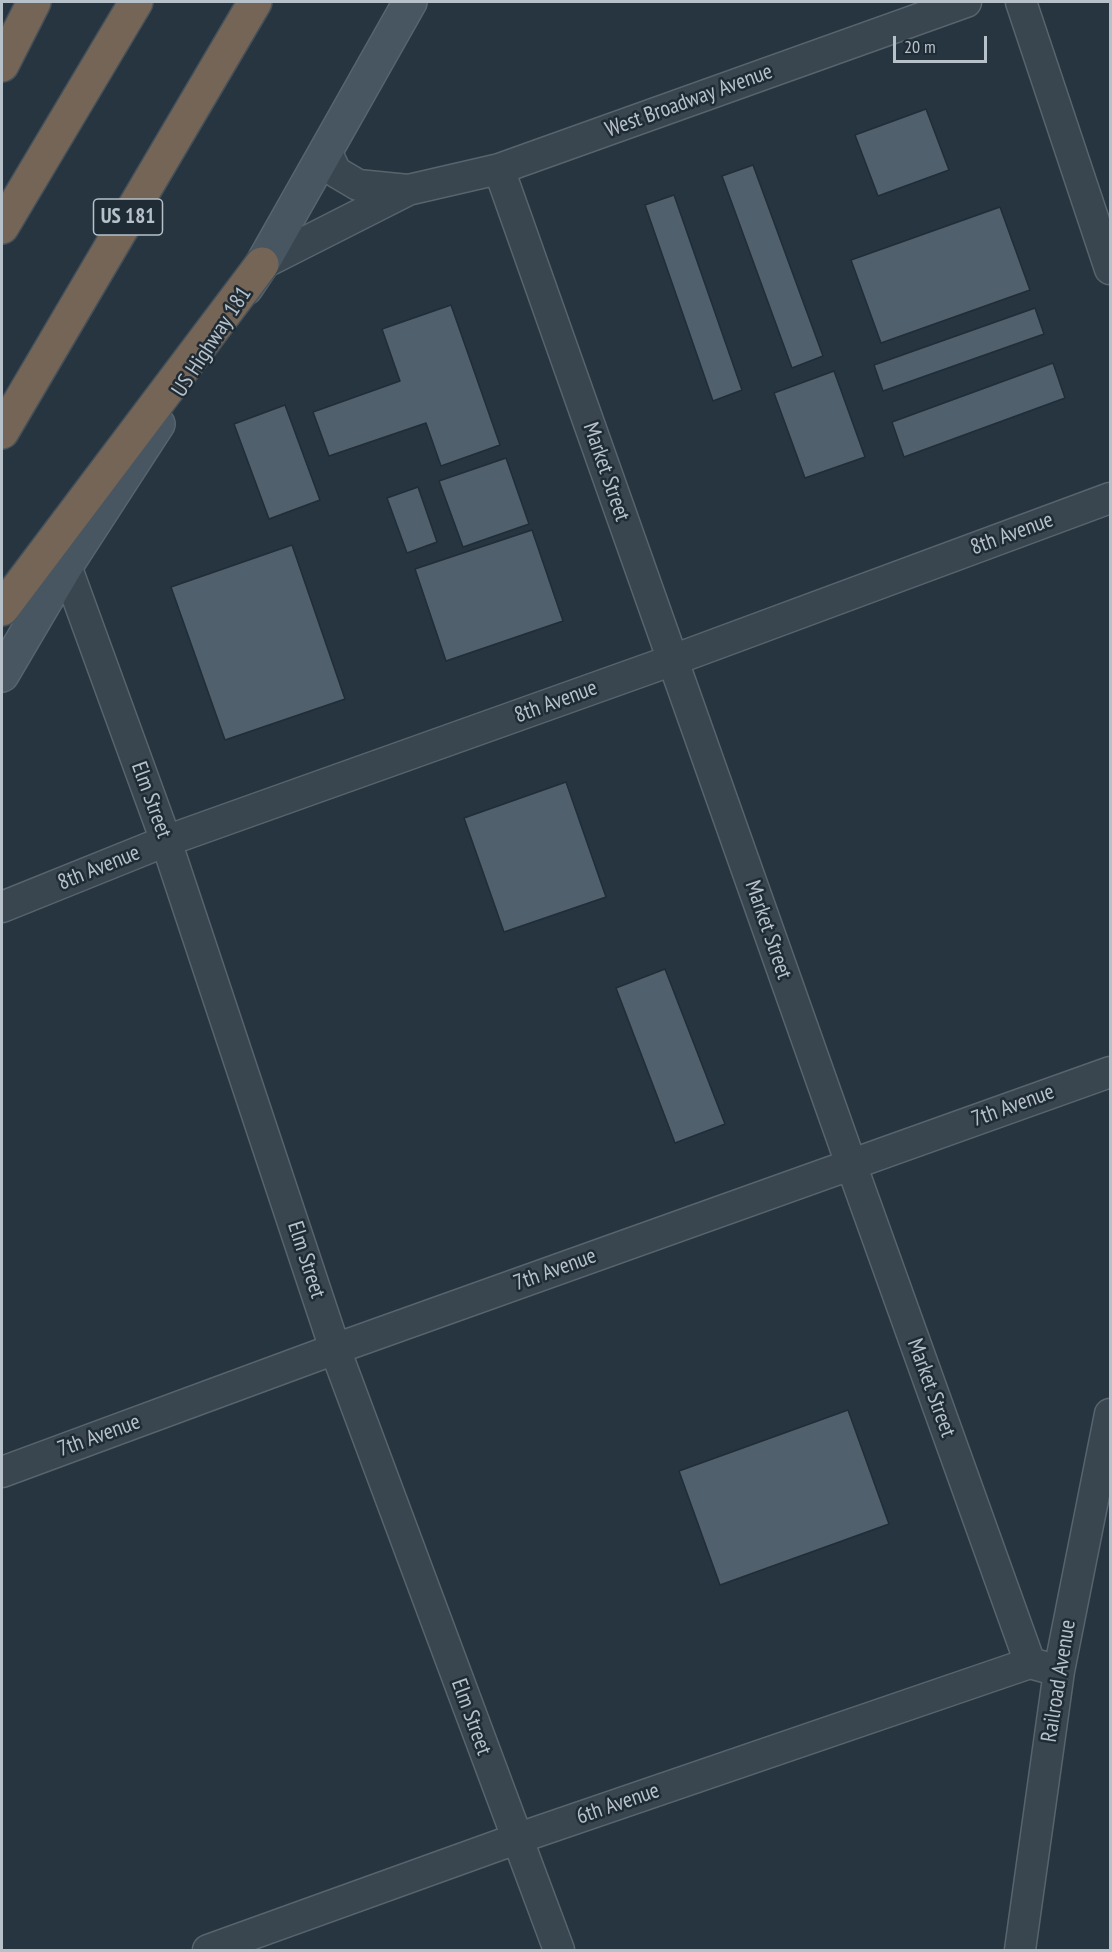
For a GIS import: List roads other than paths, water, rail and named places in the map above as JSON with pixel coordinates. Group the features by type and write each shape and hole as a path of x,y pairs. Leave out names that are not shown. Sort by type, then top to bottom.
{"highway":[{"path":"2,65 32,2"},
{"path":"2,228 136,2"},
{"name":"US 181","path":"2,432 255,2"},
{"path":"2,609 262,264"}],"main road":[{"path":"2,48 32,2"},
{"name":"US Highway 181","path":"2,675 66,566 262,264 410,2"}],"street":[{"name":"West Broadway Avenue","path":"262,264 408,190 499,169 966,2"},
{"path":"1021,2 1110,269"},
{"name":"West Broadway Avenue","path":"326,151 336,172 358,185 408,190"},
{"name":"Market Street","path":"499,169 1030,1663"},
{"name":"8th Avenue","path":"2,907 166,841 673,660 1110,498"},
{"name":"Elm Street","path":"66,566 166,841 335,1349 559,1950"},
{"name":"7th Avenue","path":"2,1472 335,1349 1110,1072"},
{"name":"Railroad Avenue","path":"1020,1950 1059,1671 1110,1414"},
{"path":"1030,1663 1059,1671"},
{"name":"6th Avenue","path":"208,1950 516,1839 1030,1663"}]}
